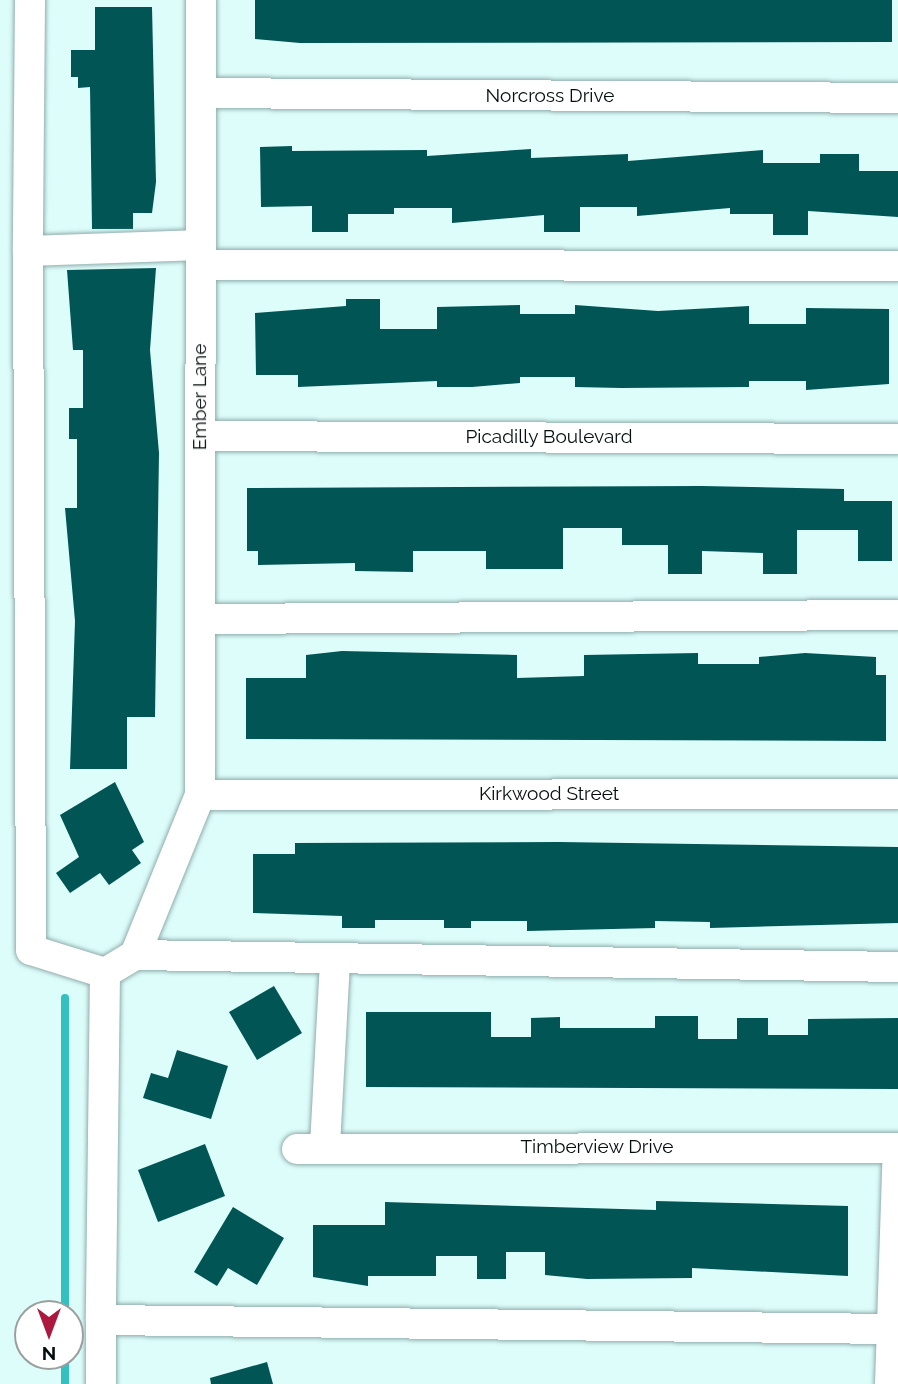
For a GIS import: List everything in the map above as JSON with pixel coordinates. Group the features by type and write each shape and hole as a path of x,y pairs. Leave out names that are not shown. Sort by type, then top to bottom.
{"street":[{"path":"30,0 28,251 31,950 105,973 135,955 335,961 898,967"},
{"name":"Ember Lane","path":"200,795 201,0"},
{"name":"Norcross Drive","path":"201,93 898,98"},
{"path":"28,251 898,266"},
{"name":"Picadilly Boulevard","path":"200,436 898,439"},
{"path":"200,619 898,615"},
{"name":"Kirkwood Street","path":"200,795 898,794"},
{"path":"135,955 200,795"},
{"name":"Timberview Drive","path":"335,961 311,1148 898,1148"},
{"path":"102,1384 105,973"},
{"path":"890,1384 895,1329 898,1148"},
{"path":"101,1320 895,1329"}],"building":[{"path":"255,0 892,0 892,42 300,43 255,39"},
{"path":"95,7 152,7 156,182 152,213 133,213 133,229 92,229 90,87 78,88 78,77 71,77 71,50 95,50"},
{"path":"292,146 292,151 427,150 427,156 531,149 531,158 628,154 628,161 763,150 763,163 820,163 820,154 859,154 859,171 898,171 898,217 808,211 808,235 773,235 773,214 730,214 730,208 637,216 637,207 580,207 580,232 544,232 544,215 452,223 452,208 394,208 394,214 348,214 348,232 312,232 312,206 261,207 260,147"},
{"path":"156,268 150,350 159,453 155,717 127,717 127,769 70,769 75,621 65,508 77,508 77,439 69,439 69,408 83,408 83,350 73,350 67,270"},
{"path":"346,299 380,299 380,329 437,329 437,307 520,305 520,314 575,314 575,305 658,311 749,306 749,324 806,324 806,308 889,309 889,384 806,390 806,381 749,381 749,387 621,388 575,387 575,377 520,377 520,383 472,387 437,387 437,381 298,387 298,375 256,375 255,313 346,306"},
{"path":"702,486 844,489 844,501 892,501 892,561 858,561 858,530 797,530 797,574 763,574 763,553 702,551 702,574 668,574 668,545 622,545 622,528 563,528 563,569 486,569 486,551 413,551 413,572 355,571 355,563 258,565 258,551 247,551 247,488"},
{"path":"342,651 517,655 517,678 584,676 584,655 698,653 698,664 759,664 759,657 805,653 876,657 876,675 886,675 886,741 246,739 246,678 306,678 306,655"},
{"path":"115,782 144,842 132,850 141,863 109,885 100,873 70,893 56,873 79,857 60,815"},
{"path":"559,842 898,847 898,923 710,928 710,922 655,921 655,928 527,931 527,921 471,921 471,928 444,928 444,920 375,920 375,928 342,928 342,916 253,913 253,854 295,854 295,843"},
{"path":"274,986 302,1033 257,1060 229,1012"},
{"path":"366,1012 491,1012 491,1037 531,1037 531,1018 560,1017 560,1028 655,1028 655,1016 698,1016 698,1039 737,1039 737,1018 768,1018 768,1035 808,1035 808,1019 898,1018 898,1089 366,1087"},
{"path":"177,1050 228,1066 211,1119 143,1098 151,1073 168,1078"},
{"path":"205,1144 225,1196 158,1222 138,1170"},
{"path":"656,1201 848,1206 848,1276 692,1268 692,1278 587,1279 545,1275 545,1252 506,1252 506,1279 477,1279 477,1256 436,1256 436,1276 368,1276 368,1286 313,1277 313,1225 385,1225 385,1202 656,1210"},
{"path":"233,1207 284,1238 257,1285 228,1268 217,1286 194,1272"},
{"path":"267,1362 273,1384 211,1384 210,1378"}],"waterway":[{"path":"65,998 65,1300"},
{"path":"65,1370 65,1384"}]}
